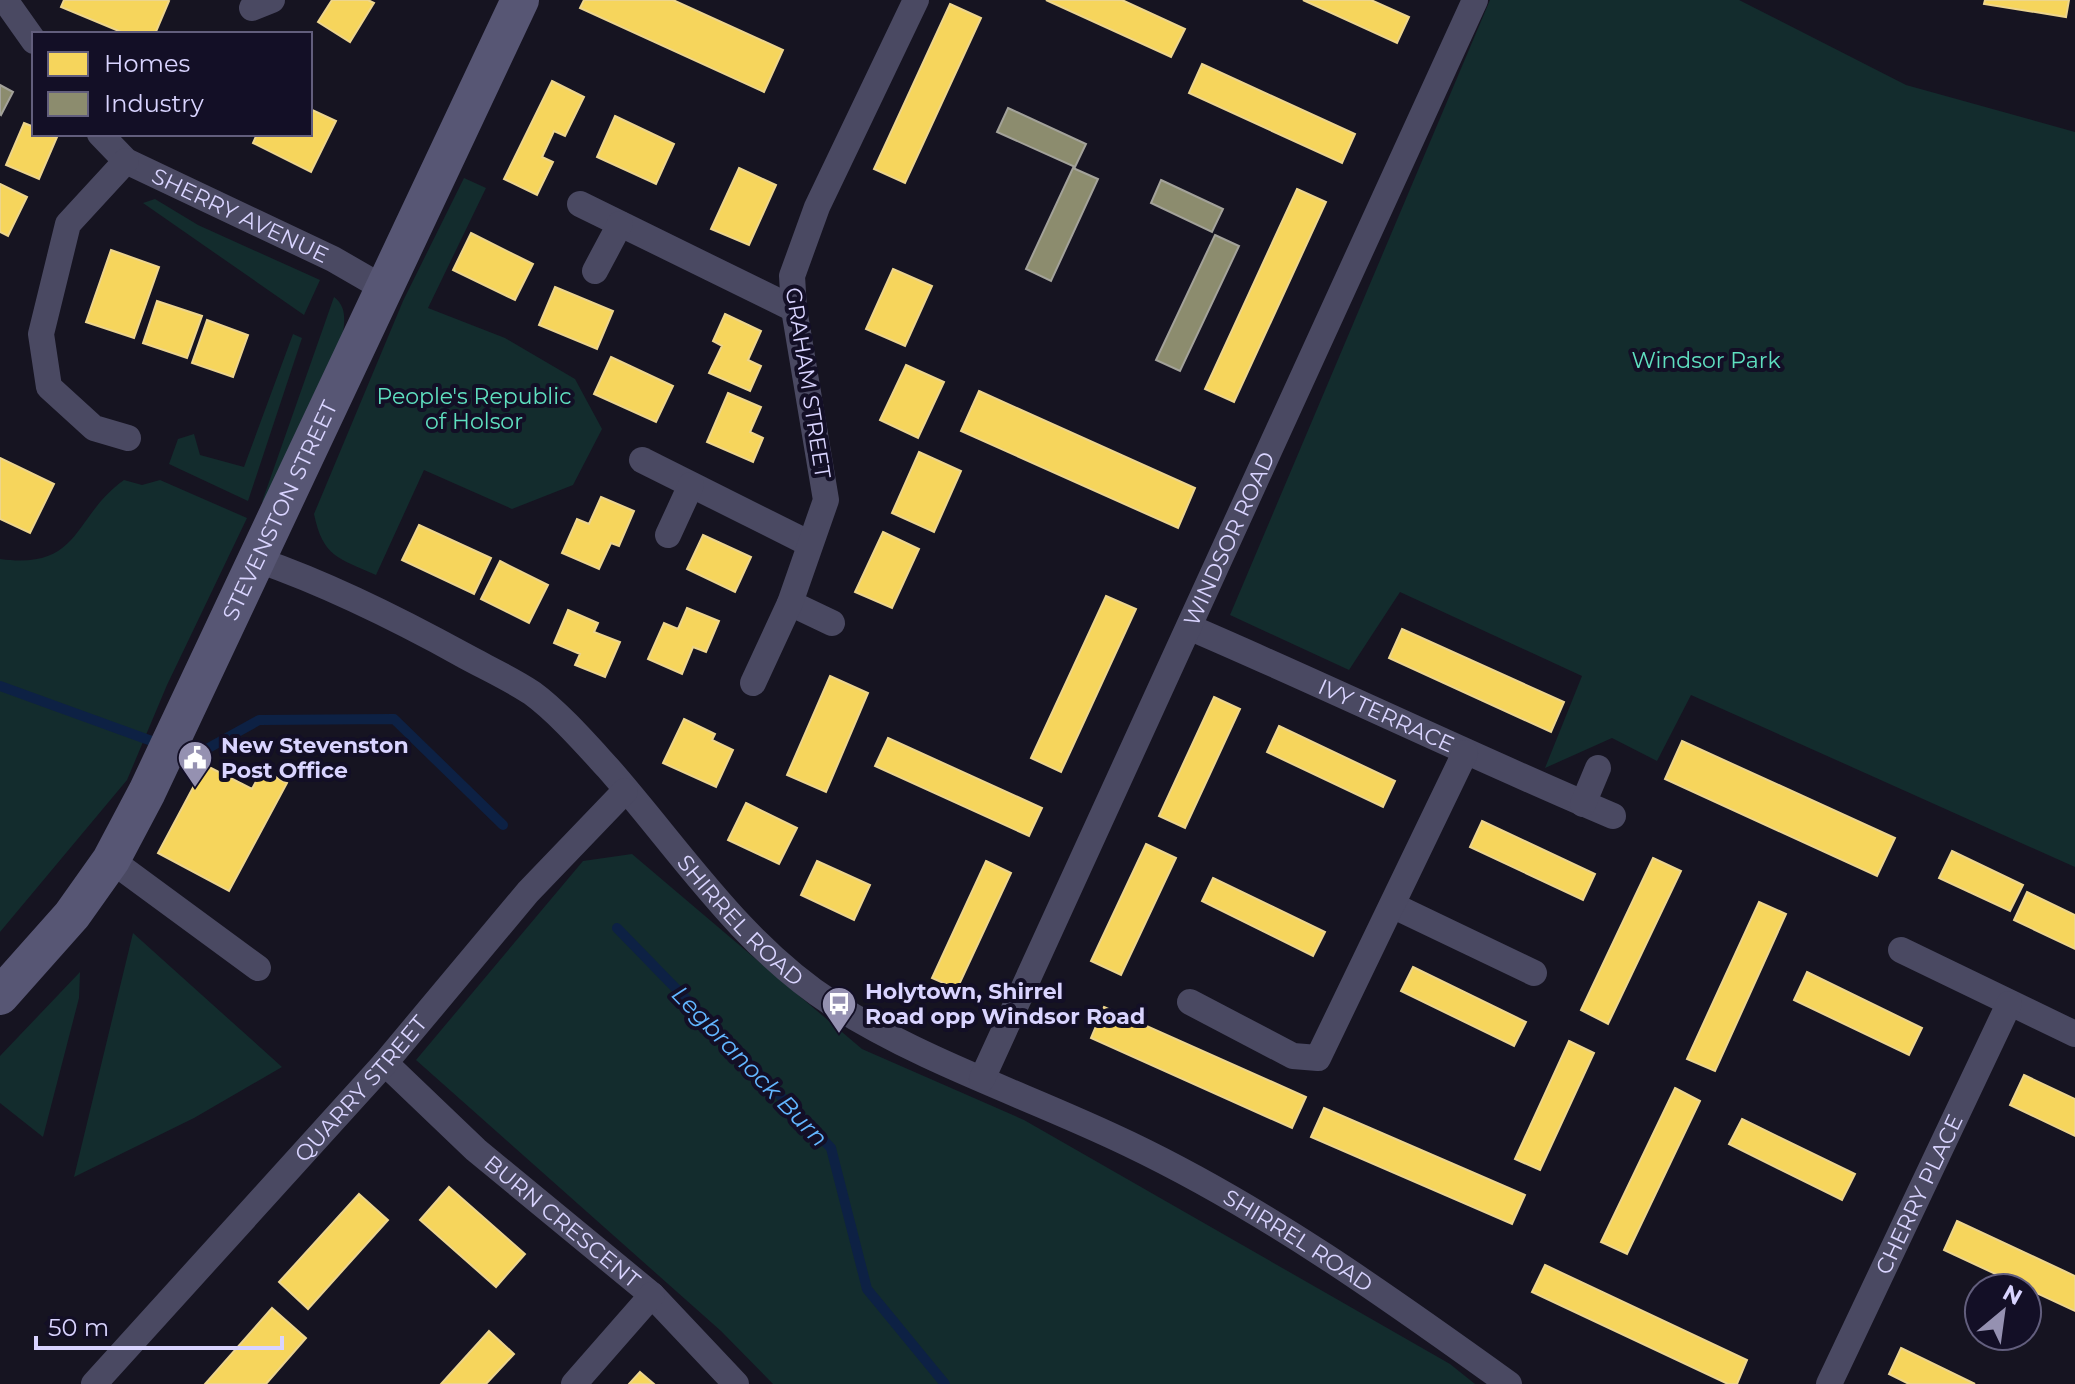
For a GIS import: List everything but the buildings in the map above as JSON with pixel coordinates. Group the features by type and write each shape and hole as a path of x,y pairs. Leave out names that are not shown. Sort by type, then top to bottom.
{"main road":[{"name":"STEVENSTON STREET","path":"0,996 72,915 111,860 147,792 520,0"}],"street":[{"path":"5,0 32,38"},
{"name":"GRAHAM STREET","path":"753,683 790,603 826,500 794,309 792,276 817,207 916,0"},
{"name":"WINDSOR ROAD","path":"982,1079 1191,628 1475,0"},
{"name":"SHERRY AVENUE","path":"102,136 126,161 333,259 385,289"},
{"path":"126,161 68,224 41,334 49,387 94,428 128,438"},
{"path":"580,204 794,309"},
{"path":"595,271 620,224"},
{"path":"642,460 810,544"},
{"path":"668,535 691,485"},
{"name":"SHIRREL ROAD","path":"258,560 293,572 407,624 533,694 608,769 690,872 773,959 833,1004 898,1040 1132,1145 1358,1275 1509,1384"},
{"path":"790,603 832,623"},
{"name":"IVY TERRACE","path":"1191,628 1353,698 1465,753 1613,816"},
{"path":"1190,1002 1293,1056 1318,1058 1394,906 1465,753"},
{"path":"1583,804 1598,768"},
{"name":"QUARRY STREET","path":"94,1384 385,1063 528,892 625,791"},
{"path":"111,860 258,968"},
{"path":"1394,906 1534,973"},
{"path":"1901,950 2075,1034"},
{"name":"CHERRY PLACE","path":"1829,1384 2009,1004"},
{"name":"BURN CRESCENT","path":"385,1063 476,1150 652,1295 736,1384"},
{"path":"574,1384 652,1295"}],"green space":[{"name":"Windsor Park","path":"1490,0 1739,0 1906,85 2075,132 2075,867 1691,695 1657,761 1612,738 1545,768 1582,676 1400,592 1349,670 1230,615"},
{"name":"People's Republic of Holsor","path":"464,178 486,188 428,308 505,338 575,379 602,429 573,485 512,509 424,470 376,575 334,554 322,539 314,514 403,301"},
{"path":"155,199 198,225 320,280 304,315 143,203"},
{"path":"334,297 343,309 343,333 268,500 262,502"},
{"path":"293,334 302,338 248,501 169,464 178,439 194,434 200,455 244,467"},
{"path":"124,480 142,485 160,480 247,518 167,685 127,780 0,932 0,559 27,560 62,549 107,494"},
{"path":"632,854 862,1049 1024,1120 1450,1364 1475,1384 773,1384 721,1331 416,1060 583,861"},
{"path":"133,933 282,1067 194,1118 74,1177"},
{"path":"80,972 79,998 43,1137 0,1103 0,1056"}],"waterway":[{"path":"0,686 160,744"},
{"name":"Legbranock Burn","path":"175,749 194,756 259,720 394,719 503,825"},
{"name":"Legbranock Burn","path":"617,928 831,1148 867,1289 945,1384"}],"place":[{"name":"New Stevenston Post Office","path":"195,789"},
{"name":"Holytown, Shirrel Road opp Windsor Road","path":"839,1035"}]}
